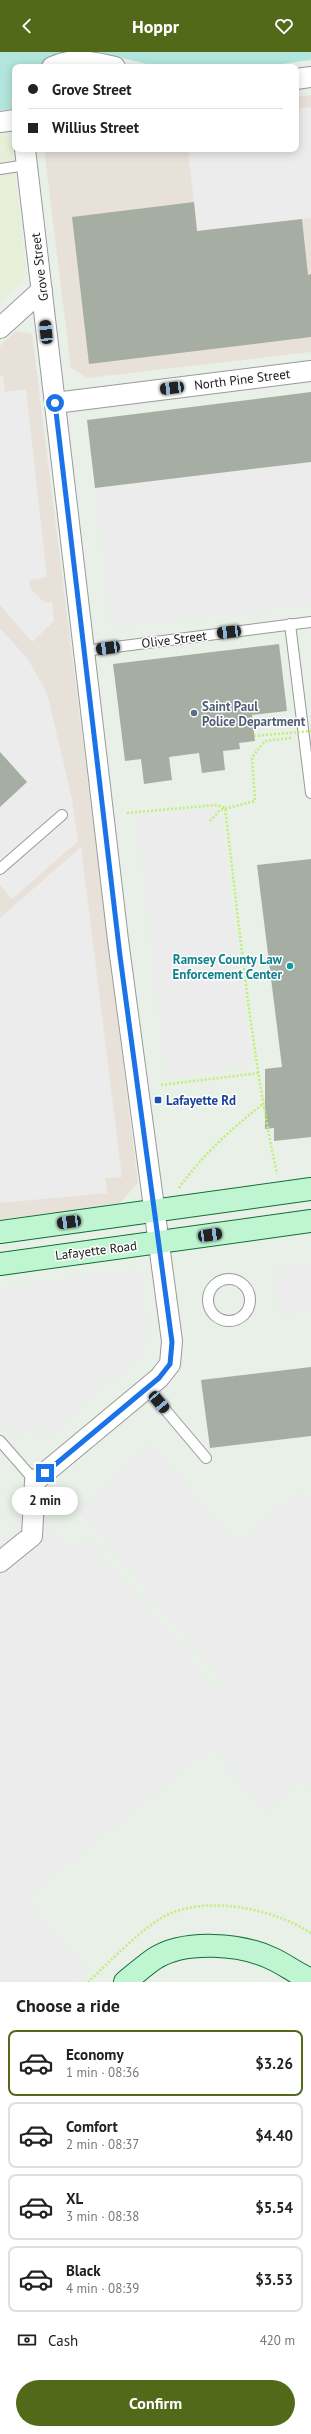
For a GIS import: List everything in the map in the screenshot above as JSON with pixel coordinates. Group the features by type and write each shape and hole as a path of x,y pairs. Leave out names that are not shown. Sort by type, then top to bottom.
{"main road":[{"path":"0,1232 311,1189"},
{"name":"Lafayette Road","path":"0,1264 311,1221"},
{"path":"125,1982 155,1958 185,1948 217,1946 249,1951 267,1957 304,1979"}],"street":[{"path":"59,64 77,60 99,64"},
{"path":"299,79 311,77"},
{"path":"0,122 12,120"},
{"name":"Grove Street","path":"26,157 84,651 153,1211 172,1342 170,1364 147,1388 35,1481"},
{"path":"0,328 42,290"},
{"name":"North Pine Street","path":"55,403 311,371"},
{"path":"0,1562 32,1536 35,1481"}],"lane":[{"path":"0,169 26,157"},
{"name":"Olive Street","path":"84,651 311,622"},
{"path":"290,624 308,734 311,793"},
{"path":"0,869 62,815"},
{"path":"228,1278 242,1283 250,1296 250,1306 246,1313 239,1319 231,1321 216,1318 211,1312 208,1303 208,1293 213,1286 220,1280 228,1278"},
{"path":"147,1388 206,1458"},
{"path":"0,1441 35,1481"}],"path":[{"path":"254,736 308,734"},
{"path":"210,821 220,810 255,801 252,757 265,741 308,734"},
{"path":"127,813 217,805 225,808"},
{"path":"225,808 258,1073 278,1180"},
{"path":"161,1085 258,1073"},
{"path":"175,1193 203,1156 226,1133 263,1104"}],"shaded area":[{"path":"0,52 68,52 52,58 43,64 12,64 12,109 0,110"},
{"path":"98,52 311,52 311,60 282,64 147,64"},
{"path":"311,95 311,352 87,378 71,368 44,152 299,152 299,97"},
{"path":"311,107 311,218 197,231 188,152 299,152 299,109"},
{"path":"0,130 12,142 25,269 23,281 0,301"},
{"path":"16,331 32,334 138,1183 117,1206 0,1219 0,346"},
{"path":"0,376 3,376 5,392 26,389 47,577 29,580 30,588 45,603 52,602 54,621 32,642 0,605"},
{"path":"311,462 311,604 112,628 95,488"},
{"path":"0,628 27,658 47,693 72,799 78,841 12,899 0,885 0,807 27,782 0,752"},
{"path":"219,809 252,1064 166,1079 137,815"},
{"path":"81,847 122,1177 105,1178 107,1193 0,1203 0,918"},
{"path":"311,1263 311,1311 279,1315 273,1268"},
{"path":"139,1269 148,1335 140,1356 43,1441 30,1425 13,1440 0,1426 0,1288"},
{"path":"152,1444 236,1544 301,1490 311,1501 311,1788 304,1780 266,1813 211,1748 25,1899 87,1969 74,1982 0,1982 0,1546 25,1524 45,1521 72,1552 89,1538 217,1689 225,1684 78,1510 113,1481 110,1477"}],"building":[{"path":"194,202 197,231 302,219 308,275 311,274 311,337 89,364 72,217"},
{"path":"311,392 311,462 95,488 87,420"},
{"name":"Saint Paul Police Department","path":"279,644 287,711 252,715 255,741 239,743 240,749 223,751 225,770 202,773 199,753 169,757 172,780 144,784 141,759 125,761 113,664"},
{"path":"0,752 27,782 0,807"},
{"name":"Ramsey County Law Enforcement Center","path":"311,859 311,1137 274,1141 274,1128 265,1129 265,1069 282,1067 257,865"},
{"path":"311,1367 311,1436 210,1448 201,1380"}],"place":[{"name":"Saint Paul Police Department","path":"194,713"},
{"name":"Ramsey County Law Enforcement Center","path":"290,966"},
{"name":"Lafayette Rd","path":"158,1100"}],"route":[{"path":"45,1473 159,1378 170,1364 172,1342 157,1242 120,956 55,403"}]}
